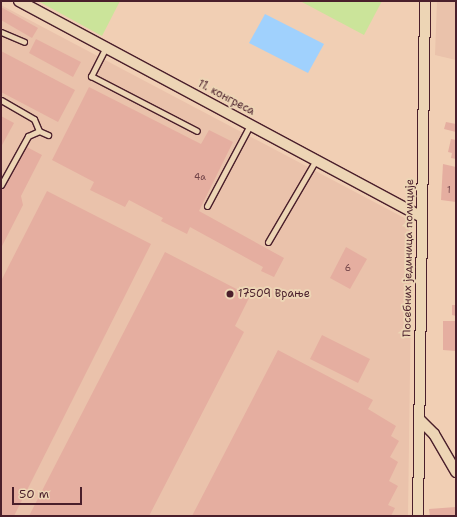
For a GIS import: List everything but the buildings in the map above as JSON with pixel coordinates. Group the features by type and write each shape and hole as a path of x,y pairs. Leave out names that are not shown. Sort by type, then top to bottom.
{"street":[{"name":"11. конгреса","path":"19,1 421,217"},
{"name":"Посебних јединица полиције","path":"418,516 425,1"},
{"path":"419,419 434,434 454,461 456,472"}],"lane":[{"path":"1,32 24,42"},
{"path":"106,47 91,76 197,131"},
{"path":"1,100 34,119 39,131 48,135"},
{"path":"207,206 250,125"},
{"path":"1,185 28,136 39,131"},
{"path":"268,242 316,160"}],"shaded area":[{"path":"437,1 456,1 456,60 435,55"},
{"path":"1,5 412,222 408,516 1,516"}],"green space":[{"path":"38,1 120,1 102,36"},
{"path":"300,1 382,1 364,35"}],"water":[{"path":"265,14 324,44 308,73 249,43"}],"place":[{"name":"17509 Врање","path":"230,294"}]}
